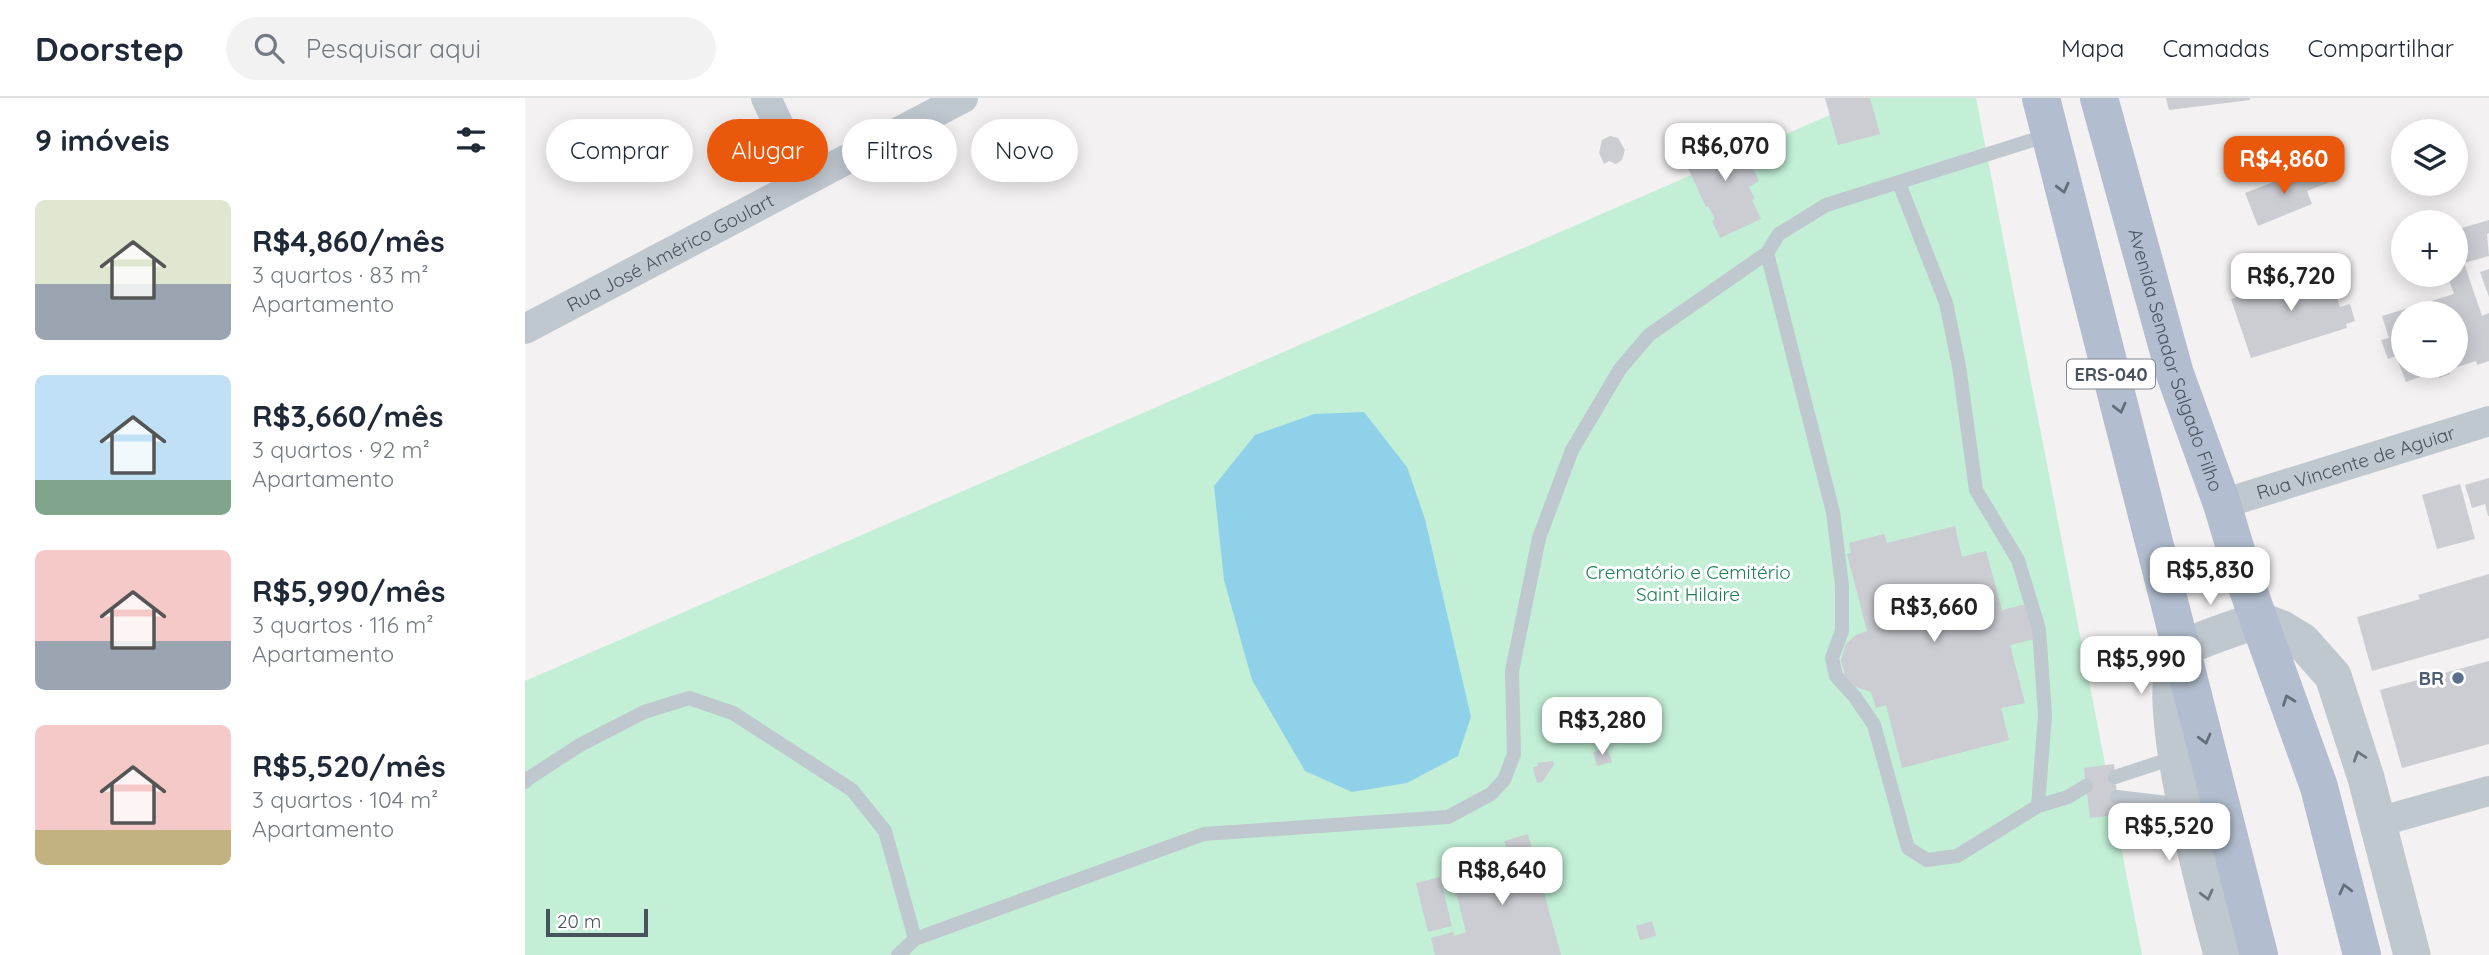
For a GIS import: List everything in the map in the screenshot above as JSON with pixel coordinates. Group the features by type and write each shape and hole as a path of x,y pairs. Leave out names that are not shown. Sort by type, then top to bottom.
{"main road":[{"name":"ERS-040","path":"2041,98 2259,955"},
{"name":"Avenida Senador Salgado Filho","path":"2099,98 2175,374 2319,787 2361,955"}],"street":[{"path":"765,98 775,119"},
{"name":"Rua José Américo Goulart","path":"828,168 963,98"},
{"name":"Rua José Américo Goulart","path":"525,329 801,182"},
{"name":"Rua Vincente de Aguiar","path":"2222,504 2489,421"},
{"path":"2223,955 2177,757 2169,686 2172,664 2181,649 2259,620 2302,641 2333,676 2378,822 2412,955"},
{"path":"2378,822 2489,791"}],"lane":[{"path":"898,955 915,939 1204,834 1448,817 1491,794 1504,780 1514,754 1512,671 1539,538 1572,450 1620,369 1649,335 1767,253 1779,234 1826,205 2050,135"},
{"path":"1899,183 1946,303 1959,366 1976,491 2018,560 2039,629 2045,715 2038,806"},
{"path":"1767,253 1833,512 1842,586 1842,631 1832,658 1836,676 1855,697 1874,725 1908,848 1927,860 1957,856 2038,806 2087,791"},
{"path":"525,782 580,745 644,712 689,698 733,713 852,790 885,831 915,939"},
{"path":"2115,777 2177,757"},
{"path":"2117,797 2187,805"}],"green space":[{"name":"Crematório e Cemitério Saint Hilaire","path":"1869,98 1976,98 2142,955 525,955 525,681"}],"water":[{"path":"1364,412 1407,467 1425,519 1471,717 1458,756 1407,783 1352,792 1305,771 1252,680 1224,580 1214,486 1255,435 1314,414"}],"building":[{"path":"1825,98 1870,98 1880,134 1838,145"},
{"path":"2166,98 2250,98 2250,100 2169,110"},
{"path":"1713,132 1720,146 1738,137 1759,181 1749,187 1761,219 1720,238 1712,221 1715,219 1708,206 1706,207 1685,162 1698,156 1692,143"},
{"path":"1610,136 1618,138 1625,150 1622,160 1616,164 1609,161 1604,164 1599,153 1602,140"},
{"path":"2313,167 2316,175 2324,172 2328,183 2307,191 2312,204 2258,226 2245,193 2299,172 2302,179 2305,178 2302,171"},
{"path":"2489,220 2489,256 2468,262 2468,226"},
{"path":"2328,269 2340,307 2350,304 2355,321 2346,324 2347,328 2251,358 2231,299"},
{"path":"2489,269 2489,297 2480,272"},
{"path":"2468,275 2482,316 2489,313 2489,361 2477,365 2476,361 2468,364 2468,301 2431,301 2454,294 2452,287 2468,287"},
{"path":"2391,313 2391,358 2388,359 2381,340 2389,338 2382,316"},
{"path":"2489,478 2488,516 2485,504 2472,508 2465,485"},
{"path":"2460,484 2475,539 2437,549 2422,495"},
{"path":"1955,526 1962,557 1986,551 2002,610 2026,604 2035,639 2010,645 2025,703 2001,708 2009,740 1902,768 1886,705 1876,708 1871,692 1856,687 1845,676 1841,660 1846,644 1856,635 1867,631 1847,554 1851,553 1849,543 1884,534 1887,543"},
{"path":"2489,574 2489,638 2372,671 2357,617 2420,599 2418,595"},
{"path":"2489,661 2489,744 2402,768 2380,690"},
{"path":"1607,748 1612,762 1597,766 1593,752"},
{"path":"1553,761 1554,765 1542,782 1537,783 1533,767 1538,766 1537,763"},
{"path":"2114,764 2119,815 2090,818 2084,768"},
{"path":"1528,834 1561,955 1435,955 1431,938 1453,932 1454,936 1466,932 1450,869 1508,853 1504,841"},
{"path":"1440,877 1452,926 1428,932 1416,883"},
{"path":"1652,921 1656,936 1640,940 1636,926"}],"place":[{"name":"BR","path":"2458,678"}]}
